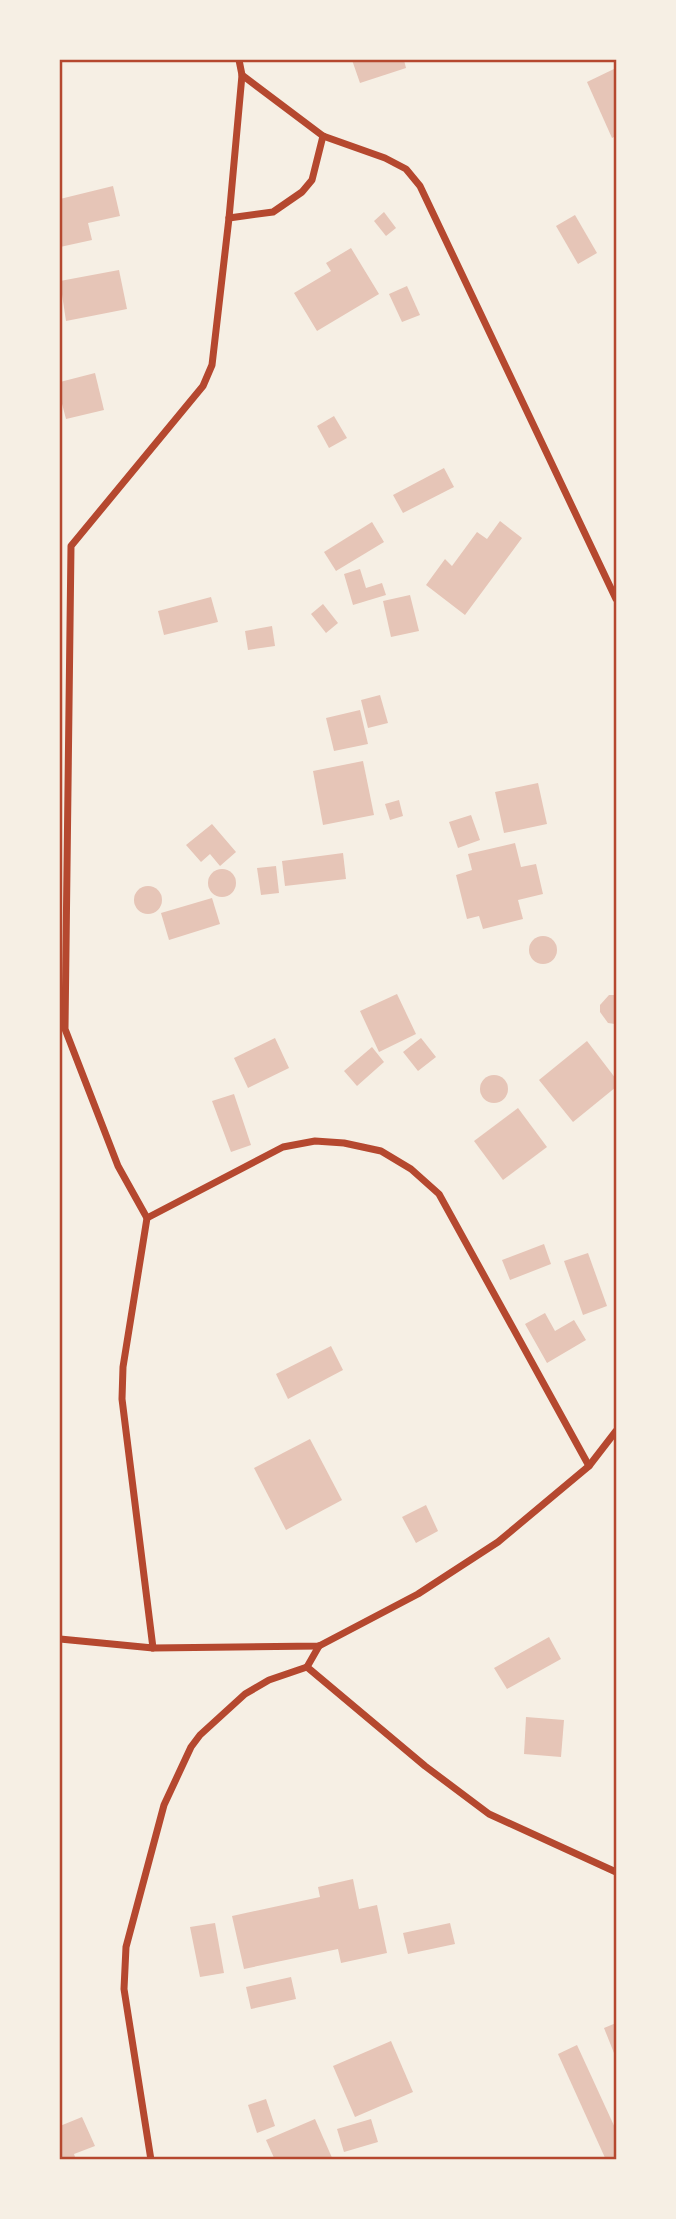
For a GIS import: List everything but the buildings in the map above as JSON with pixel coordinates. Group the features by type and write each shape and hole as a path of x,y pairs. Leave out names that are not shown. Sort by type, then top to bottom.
{"street":[{"path":"153,1648 122,1399 123,1367 147,1218 118,1166 62,1026 71,546 203,386 212,365 242,75 239,60"},
{"path":"242,75 323,136 385,158 406,169 420,186 617,599"},
{"path":"229,218 274,212 302,192 312,180 323,136"},
{"path":"60,545 71,546"},
{"path":"60,729 68,717"},
{"path":"147,1218 283,1147 315,1141 345,1143 381,1151 411,1170 439,1194 589,1466"},
{"path":"60,1639 153,1648 319,1646 418,1594 499,1542 589,1466 617,1432"},
{"path":"151,2160 124,1989 125,1961 126,1947 164,1805 191,1747 200,1735 245,1694 269,1680 307,1667 319,1646"},
{"path":"307,1667 425,1766 489,1814 617,1872"}]}
